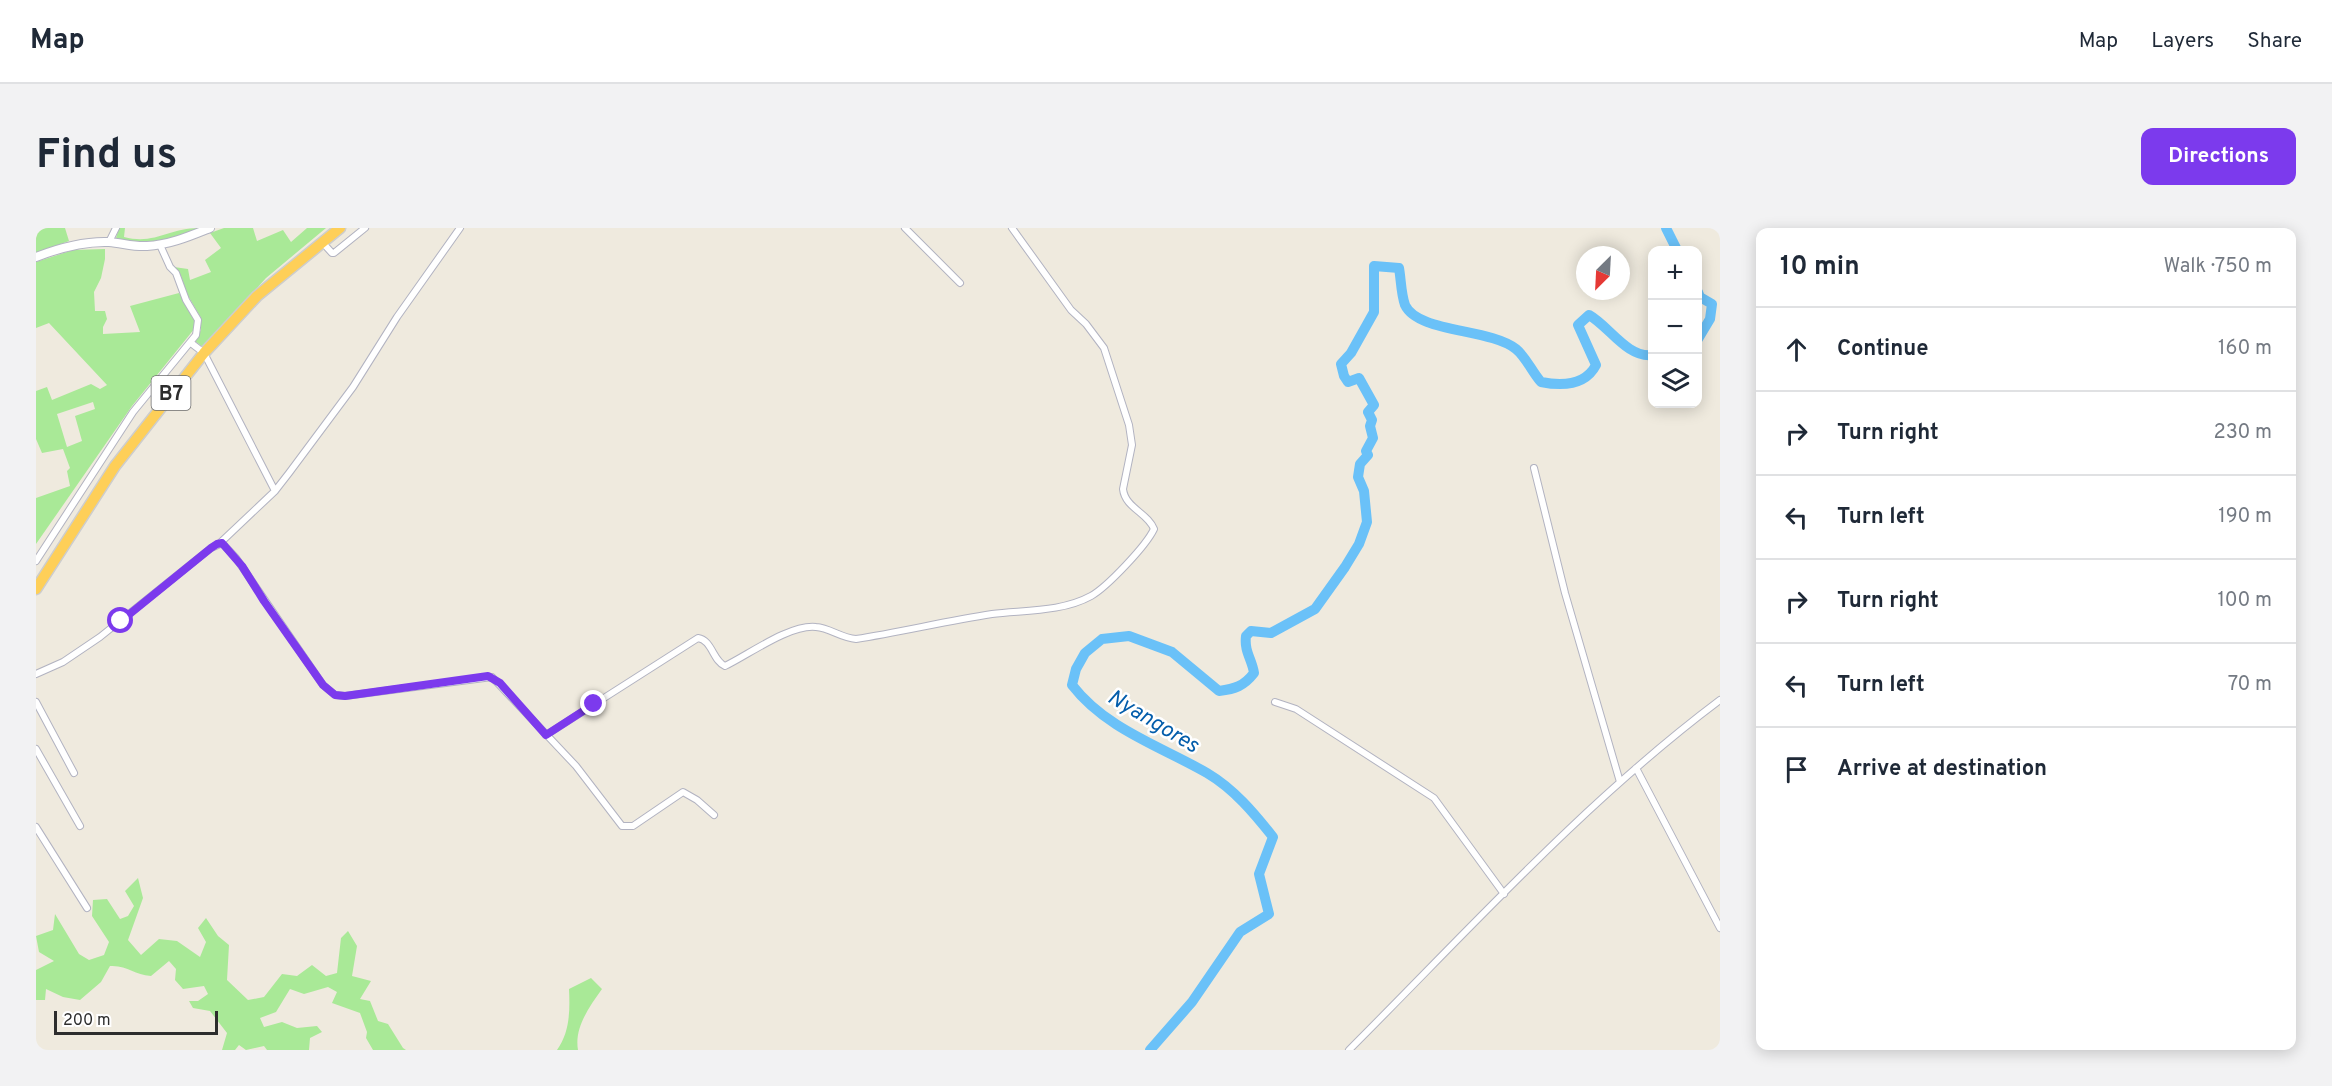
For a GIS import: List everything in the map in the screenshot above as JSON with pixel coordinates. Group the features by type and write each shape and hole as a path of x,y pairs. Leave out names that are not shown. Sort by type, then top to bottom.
{"highway":[{"name":"B7","path":"36,589 93,498 138,434 204,353 257,296 339,228"}],"street":[{"path":"109,242 116,228"},
{"path":"36,257 57,249 109,242 145,247 160,245 210,228"},
{"path":"322,242 334,253 365,228"},
{"path":"36,674 63,662 100,638 219,543 275,490 353,387 460,228"},
{"path":"905,228 960,283"},
{"path":"546,735 698,638 703,638 720,663 725,666 759,646 807,627 819,627 848,639 856,639 990,615 1075,603 1100,590 1120,571 1154,530 1150,522 1124,496 1123,489 1132,445 1124,406 1104,348 1098,338 1071,310 1011,228"},
{"path":"36,561 133,412 172,362 191,343 198,330 198,320 160,245"},
{"path":"191,343 204,353 275,490"},
{"path":"1534,468 1565,593 1620,782"},
{"path":"80,491 93,498"},
{"path":"219,543 228,548 236,558 310,668 330,692 345,696 488,676 500,683 576,766 622,826 633,826 683,792 698,800 714,815"},
{"path":"1349,1050 1504,894 1620,782 1669,738 1720,700"},
{"path":"36,702 74,773"},
{"path":"1275,702 1296,709 1433,797 1504,894"},
{"path":"36,749 80,826"},
{"path":"1636,768 1720,928"},
{"path":"36,827 87,908"}],"green space":[{"path":"36,228 65,228 69,241 36,253"},
{"path":"119,228 125,228 124,237 145,239 199,228 158,242 136,244 126,243 116,238"},
{"path":"224,228 253,228 257,241 283,230 291,242 307,228 326,228 266,278 203,347 195,341 201,330 201,318 187,294 181,276 174,267 188,269 190,280 211,272 205,260 221,248 210,233"},
{"path":"105,249 101,278 94,292 95,311 105,311 107,319 103,327 103,334 140,332 130,306 179,293 196,320 195,328 132,406 36,544 36,498 70,486 67,471 70,468 63,449 42,453 36,439 36,391 47,387 52,400 91,384 100,389 107,385 49,323 36,328 36,262 73,250","holes":["93,402 95,409 75,416 82,441 67,447 57,414"]},
{"path":"138,878 143,898 128,940 141,955 159,939 177,941 200,957 206,942 198,928 206,918 218,936 229,945 227,980 248,1000 264,997 282,974 297,976 312,965 326,976 337,973 341,938 348,931 357,946 352,976 371,981 360,999 370,1001 378,1021 388,1024 406,1050 373,1050 366,1038 367,1032 360,1013 332,1003 337,992 328,987 304,994 290,989 276,1012 260,1018 264,1027 282,1022 297,1028 317,1026 322,1032 310,1038 309,1050 267,1050 264,1046 246,1050 239,1045 235,1050 222,1050 227,1033 210,1011 193,1008 189,1001 198,1001 208,994 204,986 183,989 175,980 176,969 169,961 151,976 122,967 110,966 101,982 80,1000 63,997 46,989 45,1000 36,1000 36,970 54,961 39,952 36,936 53,930 55,914 79,954 89,960 104,955 109,942 92,916 93,900 107,899 120,919 128,916 134,906 125,891"},
{"path":"591,978 602,989 581,1025 577,1041 578,1050 557,1050 567,1028 569,989"}],"waterway":[{"name":"Nyangores","path":"1666,228 1675,246"},
{"name":"Nyangores","path":"1150,1050 1192,1002 1240,932 1269,914 1259,874 1273,837 1243,802 1217,779 1117,725 1086,700 1072,685 1076,669 1085,653 1102,639 1129,636 1172,652 1219,691 1225,690 1243,684 1254,673 1246,642 1246,636 1251,631 1271,633 1315,609 1359,544 1367,522 1364,491 1358,477 1360,464 1368,455 1366,451 1373,438 1370,426 1372,420 1368,412 1374,405 1359,378 1348,382 1341,364 1351,353 1374,312 1374,266 1399,268 1405,305 1412,314 1439,326 1504,342 1520,352 1541,382 1572,383 1586,377 1591,372 1596,365 1578,325 1589,315 1626,347 1634,352 1648,355"},
{"name":"Nyangores","path":"1702,298 1712,304 1710,319 1702,332"}],"route":[{"path":"121,621 211,548 222,543 242,566 310,668 323,685 335,695 345,696 488,676 500,683 546,735 594,704"}]}
